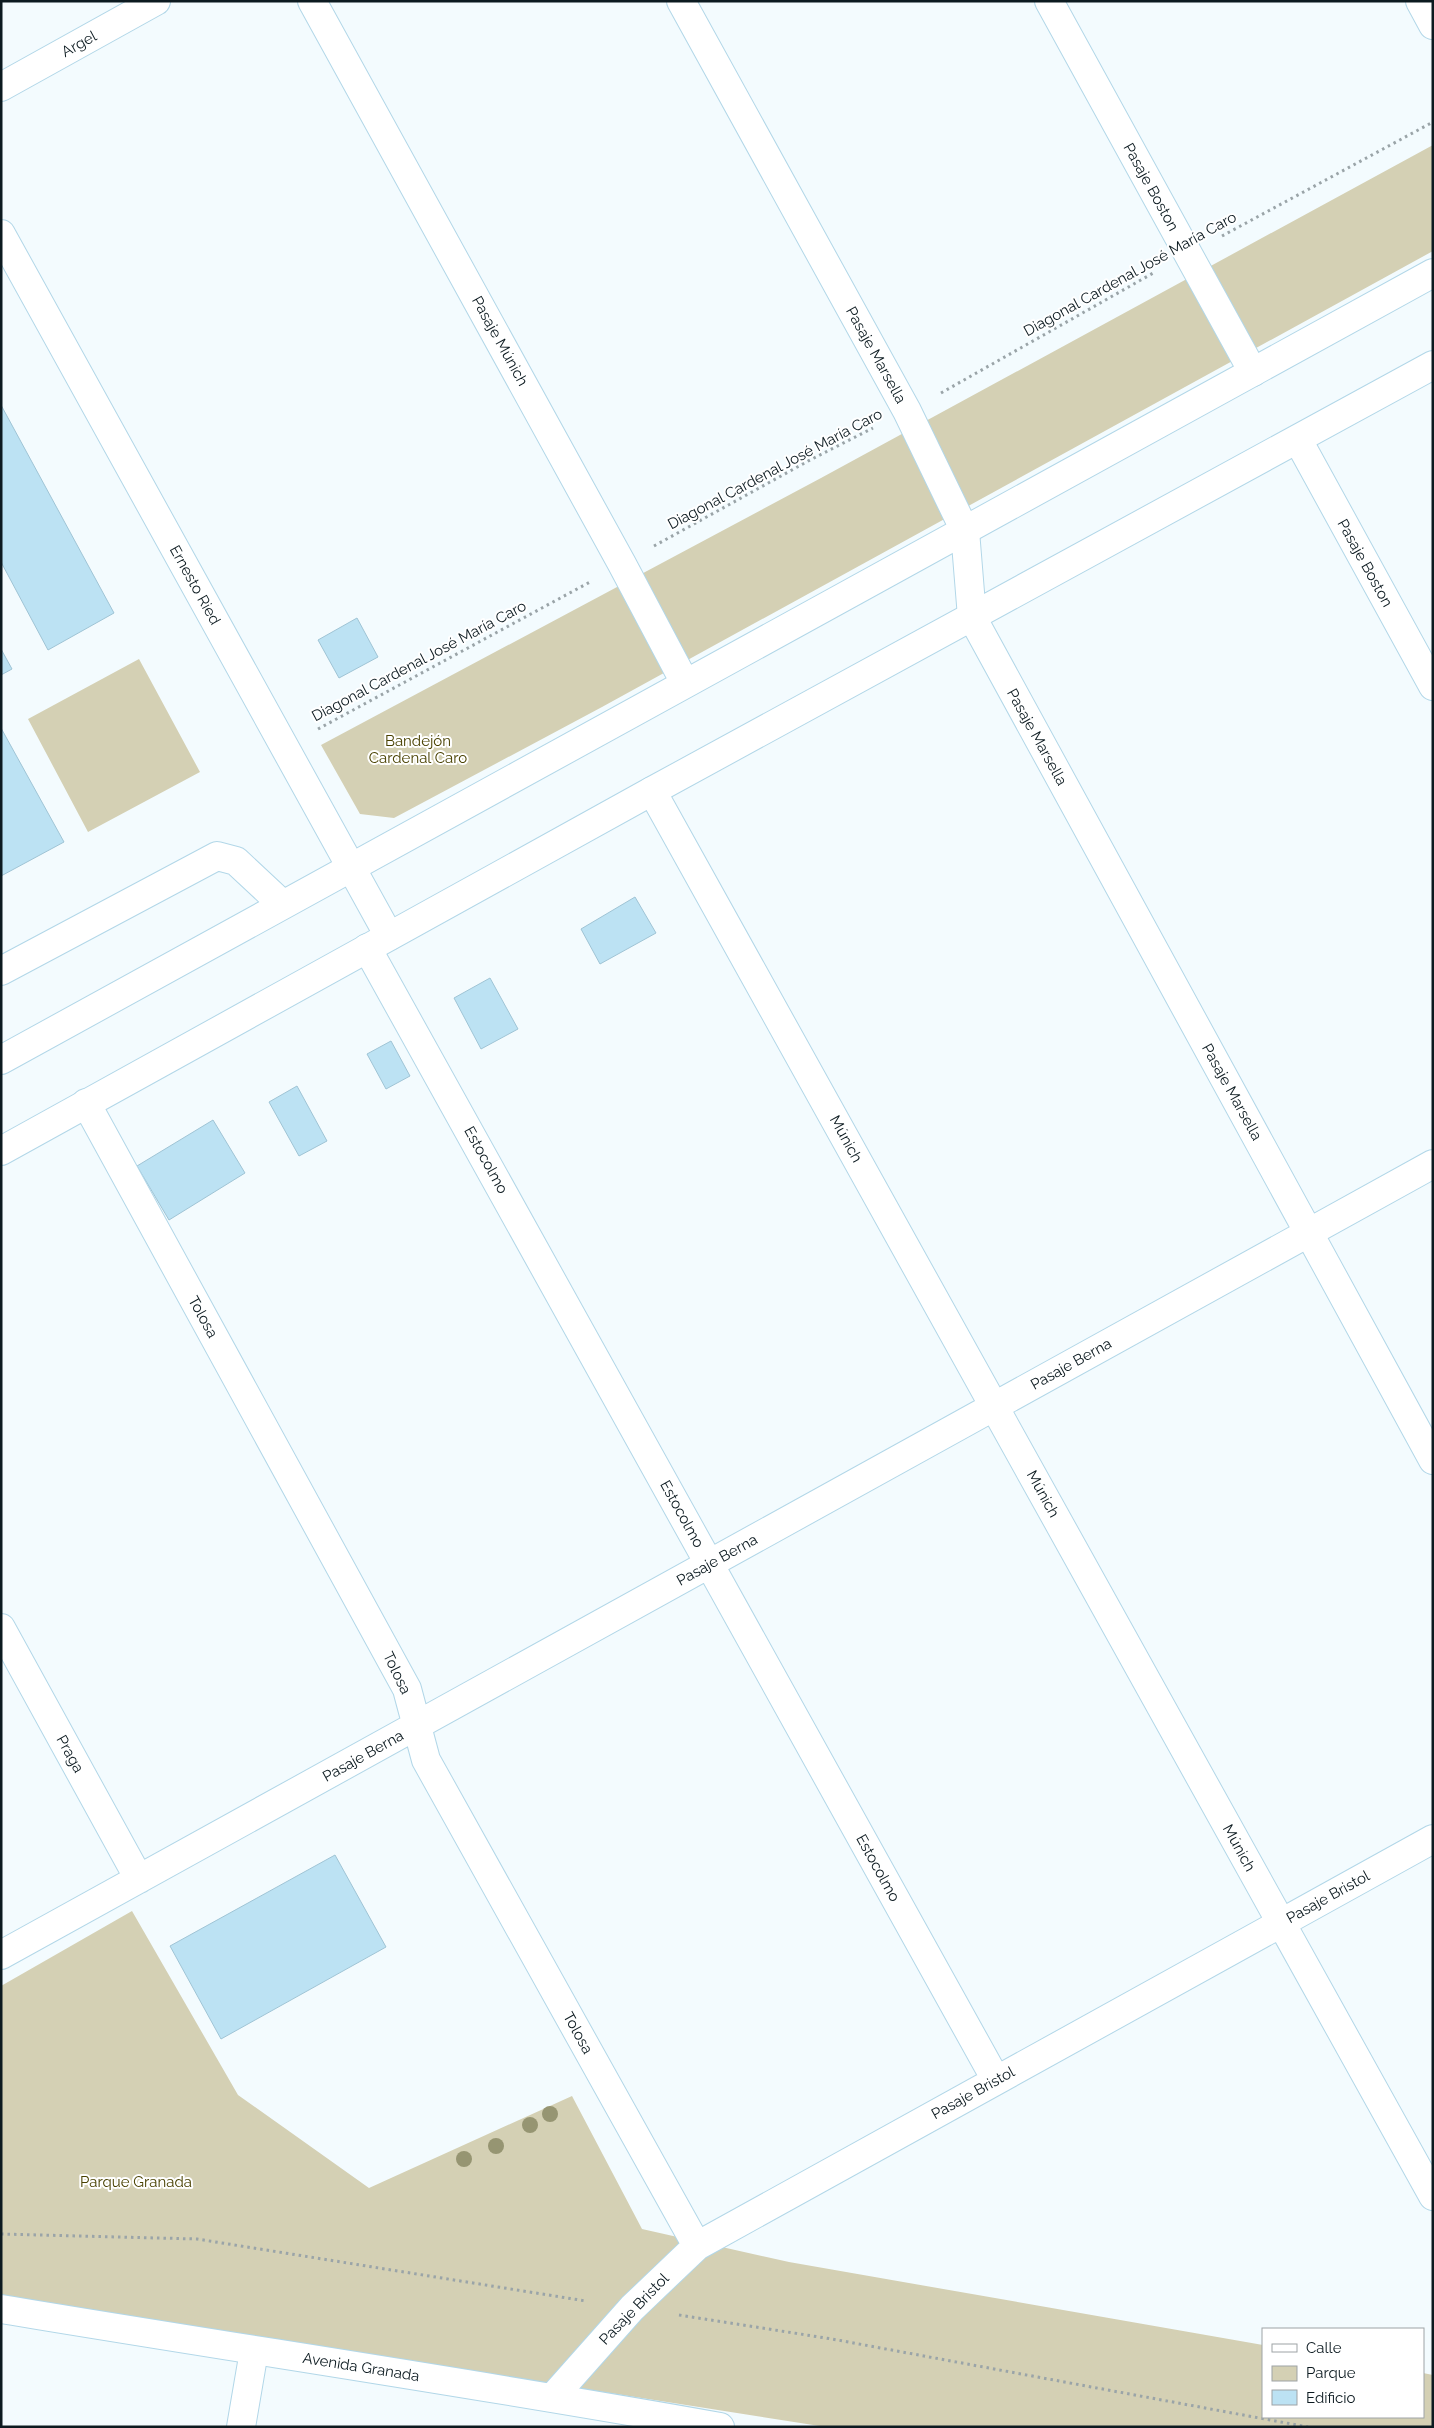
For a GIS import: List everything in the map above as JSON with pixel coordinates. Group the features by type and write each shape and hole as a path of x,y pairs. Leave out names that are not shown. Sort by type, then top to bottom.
{"street":[{"name":"Argel","path":"1,88 156,1"},
{"name":"Pasaje Múnich","path":"312,1 685,682"},
{"name":"Pasaje Marsella","path":"681,1 907,411 965,530 972,617 1433,1460"},
{"name":"Pasaje Boston","path":"1049,1 1253,372"},
{"path":"1420,1 1433,25"},
{"name":"Ernesto Ried","path":"1,234 350,867 378,942"},
{"path":"1,1060 685,682 1433,273"},
{"path":"1,1151 652,791 1433,365"},
{"name":"Pasaje Boston","path":"1298,440 1433,686"},
{"name":"Múnich","path":"652,791 1433,2196"},
{"path":"1,971 216,856 236,861 282,904"},
{"name":"Estocolmo","path":"378,942 709,1564 996,2080"},
{"name":"Tolosa","path":"86,1103 407,1689 426,1760 697,2246"},
{"name":"Pasaje Berna","path":"1,1955 1433,1164"},
{"name":"Praga","path":"1,1628 139,1879"},
{"name":"Pasaje Bristol","path":"552,2397 632,2308 697,2246 1433,1839"},
{"name":"Avenida Granada","path":"1,2309 254,2351 552,2397 720,2427"},
{"path":"241,2427 254,2351"}],"path":[{"name":"Diagonal Cardenal José María Caro","path":"284,747 810,460 907,411 1188,254 1433,122"}],"green space":[{"name":"Bandejón Cardenal Caro","path":"1433,145 1433,251 602,707 394,818 360,814 321,745 821,478"},
{"path":"139,659 200,772 88,832 28,719"},
{"name":"Parque Granada","path":"132,1911 238,2095 369,2188 572,2096 642,2229 789,2262 1262,2345 1262,2418 1424,2418 1424,2373 1433,2375 1433,2427 826,2427 1,2297 1,1986"}],"building":[{"path":"1,405 114,613 48,650 1,562"},
{"path":"357,618 378,657 339,678 318,640"},
{"path":"1,649 12,669 1,675"},
{"path":"1,728 64,842 1,876"},
{"path":"635,897 656,933 600,964 581,929"},
{"path":"490,978 518,1029 481,1049 454,998"},
{"path":"391,1041 410,1076 386,1089 367,1054"},
{"path":"297,1086 327,1141 299,1156 269,1102"},
{"path":"213,1120 245,1173 169,1220 137,1166"},
{"path":"335,1855 386,1947 221,2039 170,1946"}]}
